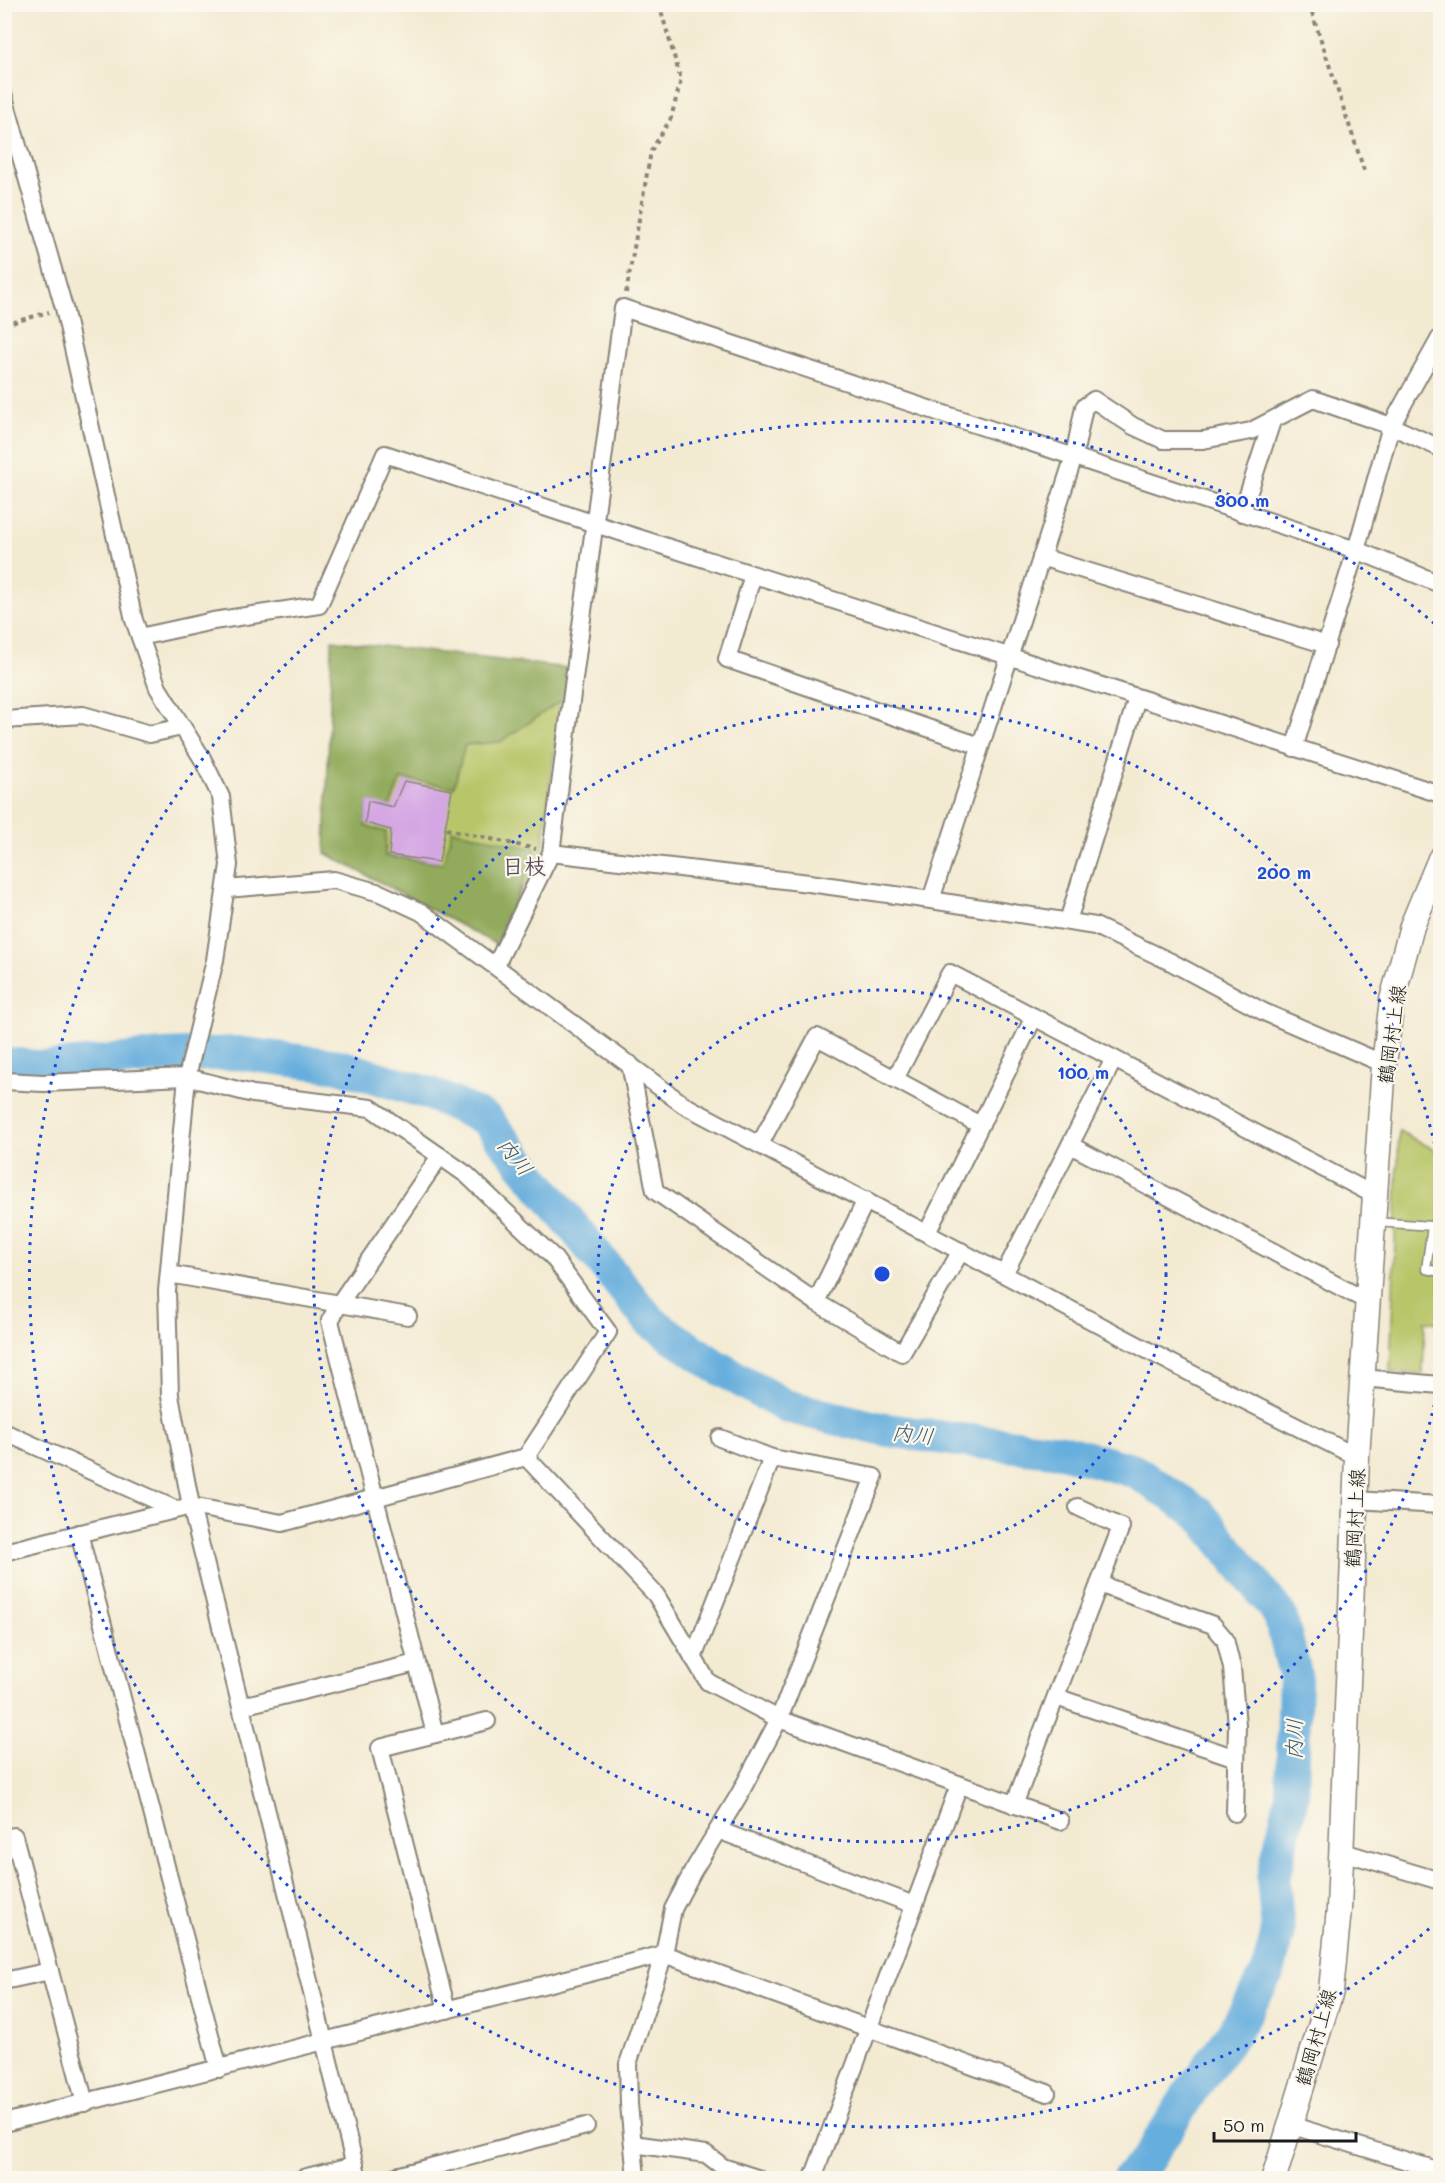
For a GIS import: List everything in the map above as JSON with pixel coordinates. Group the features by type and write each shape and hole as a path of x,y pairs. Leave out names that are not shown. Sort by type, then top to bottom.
{"main road":[{"name":"鶴岡村上線","path":"1274,2178 1331,1991 1339,1909 1357,1457 1384,1064 1392,1000 1412,926 1440,859"}],"street":[{"path":"4,97 64,308 134,620 158,688 202,758 221,797 229,865 214,960 187,1077 167,1291 170,1396 183,1507 242,1706 357,2172 303,2178"},
{"path":"495,965 551,853 624,308 1356,550 1440,584"},
{"path":"1294,748 1356,550 1391,426 1440,338"},
{"path":"931,900 1074,456 1084,407 1094,400 1133,426 1163,440 1203,440 1251,431 1313,399 1391,426 1440,448"},
{"path":"1242,513 1272,421"},
{"path":"140,637 213,621 319,604 385,454 753,575 1440,794"},
{"path":"1041,557 1327,645"},
{"path":"753,575 727,659 980,746"},
{"path":"1068,921 1137,698"},
{"path":"4,720 83,715 150,734 182,727"},
{"path":"551,853 809,883 1095,926 1171,962 1264,1012 1384,1064"},
{"path":"226,889 334,880 380,893 422,912 684,1105 1198,1377 1357,1457"},
{"path":"895,1079 950,973 1374,1195"},
{"path":"927,1233 1034,1017"},
{"path":"760,1144 817,1037 980,1125"},
{"path":"1004,1274 1114,1059"},
{"path":"630,1064 655,1191 816,1302 903,1353 961,1251"},
{"path":"4,1081 43,1083 187,1077 253,1094 371,1108 467,1175 553,1257 608,1332 526,1457 282,1523 183,1507 4,1432"},
{"path":"1070,1145 1367,1301"},
{"path":"435,1734 330,1321 339,1304 440,1156"},
{"path":"816,1302 866,1200"},
{"path":"169,1274 408,1316"},
{"path":"1362,1378 1440,1385"},
{"path":"636,2178 628,2064 664,1954 674,1909 693,1870 740,1794 779,1719 874,1477 772,1458 720,1438"},
{"path":"526,1457 656,1595 708,1682 779,1719 1060,1821"},
{"path":"693,1658 772,1458"},
{"path":"1355,1500 1440,1505"},
{"path":"4,1552 183,1507"},
{"path":"1014,1805 1121,1527 1078,1507"},
{"path":"79,1533 219,2068"},
{"path":"1099,1584 1213,1625 1225,1639 1232,1668 1237,1725 1235,1813"},
{"path":"242,1706 416,1663"},
{"path":"1056,1697 1236,1758"},
{"path":"447,2010 380,1748 487,1721"},
{"path":"813,2178 959,1785"},
{"path":"718,1830 914,1905"},
{"path":"4,1838 14,1836 85,2103"},
{"path":"1340,1851 1440,1881"},
{"path":"4,2123 664,1954 1047,2093"},
{"path":"4,1981 50,1971"},
{"path":"1290,2125 1440,2171"},
{"path":"389,2178 586,2126"},
{"path":"633,2144 706,2154 723,2167 757,2178"}],"lane":[{"path":"1440,1216 1426,1269 1440,1272"},
{"path":"1374,1222 1436,1225"}],"path":[{"path":"624,308 651,151 671,118 681,80 660,4"},
{"path":"1309,4 1365,173"},
{"path":"4,325 64,308"},
{"path":"446,829 551,853"}],"green space":[{"path":"332,640 567,668 565,698 500,742 465,745 454,787 401,779 390,807 368,802 365,826 386,832 385,856 443,864 452,830 536,849 497,945 325,853"},
{"path":"340,649 563,675 542,857 494,935 329,850"},
{"path":"1399,1131 1440,1151 1440,1323 1425,1321 1423,1374 1390,1372"}],"building":[{"path":"404,781 452,790 439,862 389,855 391,830 365,823 368,801 393,807"}],"waterway":[{"name":"内川","path":"4,1064 47,1068 163,1056 237,1053 339,1066 431,1094 486,1119 650,1321 714,1365 785,1406 880,1429 1062,1451 1134,1471 1199,1513 1280,1615 1295,1674 1292,1796 1273,1879 1278,1931 1268,1972 1235,2030 1190,2092 1146,2162 1129,2178"}],"district":[{"name":"日枝","path":"524,865"}]}
